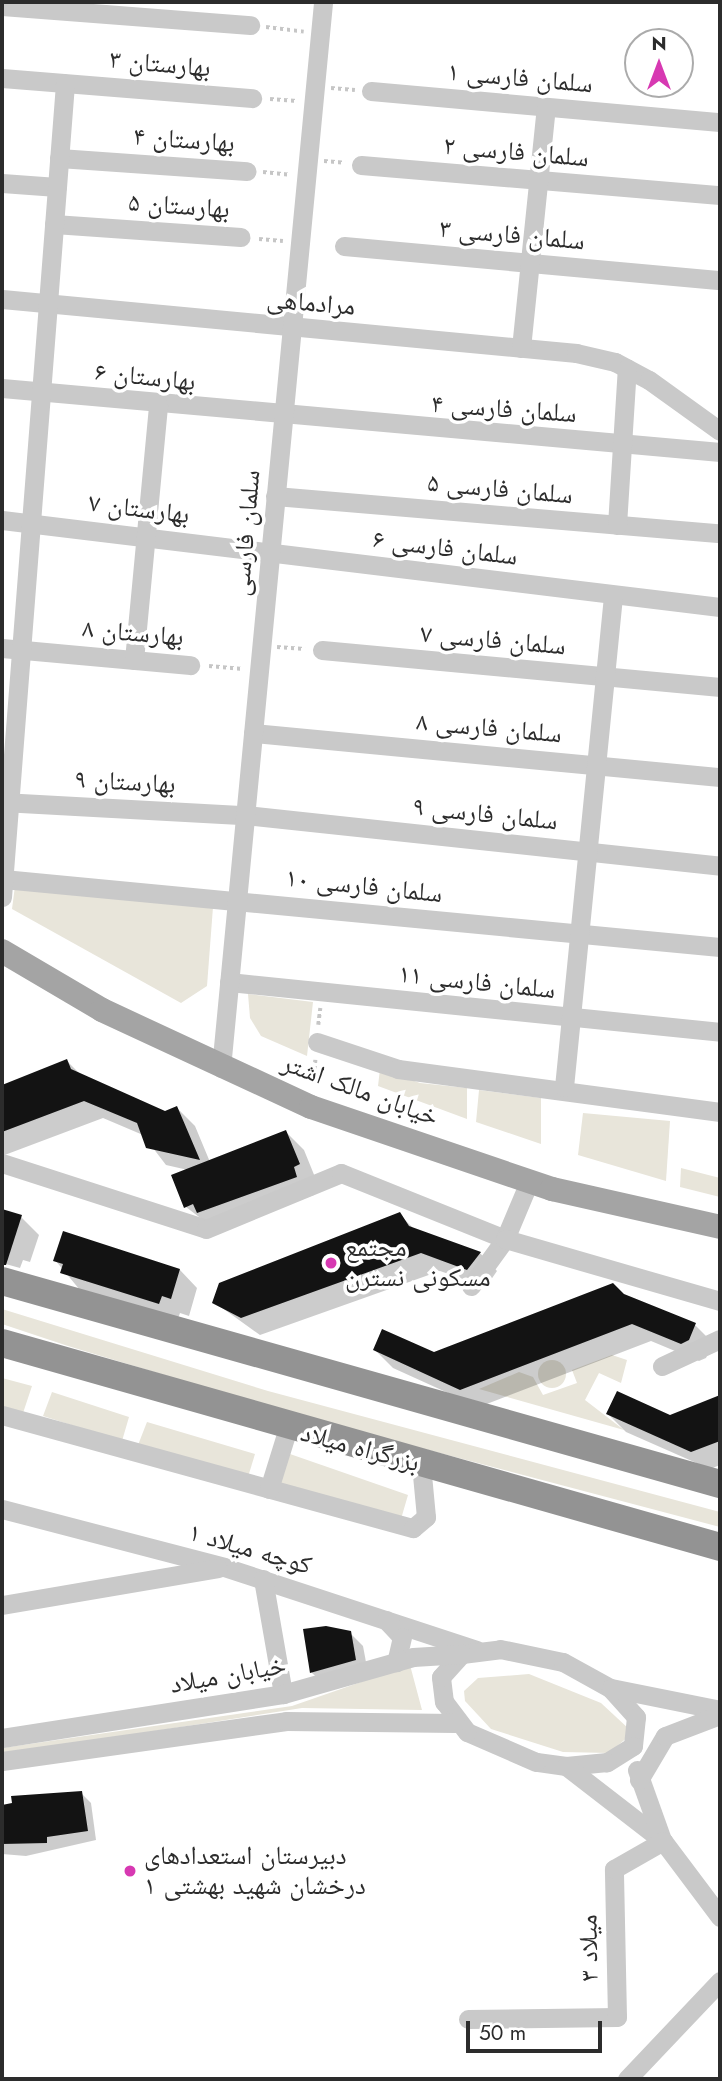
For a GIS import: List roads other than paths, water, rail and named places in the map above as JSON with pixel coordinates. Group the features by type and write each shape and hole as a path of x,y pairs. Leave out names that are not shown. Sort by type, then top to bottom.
{"highway":[{"path":"2,1281 720,1484"},
{"name":"بزرگراه میلاد","path":"2,1343 288,1427 720,1547"}],"main road":[{"name":"خیابان مالک اشتر","path":"2,951 221,1068 311,1107 529,1182 720,1227"}],"street":[{"name":"سلمان فارسی","path":"221,1068 323,2"},
{"path":"2,6 69,6 250,25"},
{"name":"بهارستان ۳","path":"2,78 252,98"},
{"path":"2,888 11,649 31,524 65,83"},
{"name":"سلمان فارسی ۱","path":"371,91 720,122"},
{"path":"521,348 546,107"},
{"name":"بهارستان ۴","path":"59,158 247,171"},
{"name":"سلمان فارسی ۲","path":"361,165 720,195"},
{"path":"2,183 57,187"},
{"name":"بهارستان ۵","path":"54,224 241,237"},
{"name":"سلمان فارسی ۳","path":"345,246 720,280"},
{"name":"مرادماهی","path":"2,299 521,348 621,365"},
{"path":"621,365 720,431"},
{"path":"617,525 623,444 621,365"},
{"name":"بهارستان ۶","path":"2,388 283,418"},
{"path":"134,660 158,405"},
{"name":"سلمان فارسی ۴","path":"283,418 720,452"},
{"name":"سلمان فارسی ۵","path":"275,496 720,533"},
{"name":"بهارستان ۷","path":"2,520 146,535 270,553"},
{"name":"سلمان فارسی ۶","path":"270,553 720,607"},
{"path":"564,1087 613,596"},
{"name":"بهارستان ۸","path":"11,649 190,664"},
{"name":"سلمان فارسی ۷","path":"322,650 720,687"},
{"name":"سلمان فارسی ۸","path":"253,733 720,777"},
{"name":"بهارستان ۹","path":"5,802 245,815"},
{"name":"سلمان فارسی ۹","path":"245,815 720,866"},
{"name":"سلمان فارسی ۱۰","path":"2,888 237,900 720,947"},
{"name":"سلمان فارسی ۱۱","path":"229,982 720,1032"},
{"path":"317,1042 398,1069 564,1087 720,1112"},
{"path":"2,1163 206,1229 341,1173 505,1239 720,1301"},
{"path":"471,1286 505,1239 529,1182"},
{"path":"662,1366 720,1339"},
{"path":"2,1415 413,1528 426,1517 421,1464"},
{"path":"269,1489 288,1427"},
{"name":"کوچه میلاد ۱","path":"2,1510 225,1567 385,1619 470,1653"},
{"path":"2,1605 225,1567"},
{"path":"263,1579 283,1694"},
{"path":"385,1619 402,1637 396,1662"},
{"path":"633,1746 607,1762 565,1766 510,1752 455,1723 441,1693 441,1677 470,1653 552,1659 610,1688 720,1713"},
{"name":"خیابان میلاد","path":"2,1738 283,1694 396,1662 470,1653"},
{"path":"610,1688 636,1717 633,1746 639,1780 663,1841 720,1917"},
{"path":"639,1780 665,1736 720,1713"},
{"name":"خیابان میلاد","path":"2,1761 286,1721 455,1723"},
{"path":"565,1766 663,1841"},
{"name":"میلاد ۳","path":"468,2019 617,2017 614,1869 663,1841"},
{"path":"627,2079 720,1982"}],"place":[{"name":"مجتمع مسکونی نسترن","path":"331,1263"},
{"name":"دبیرستان استعدادهای درخشان شهید بهشتی ۱","path":"130,1871"}]}
